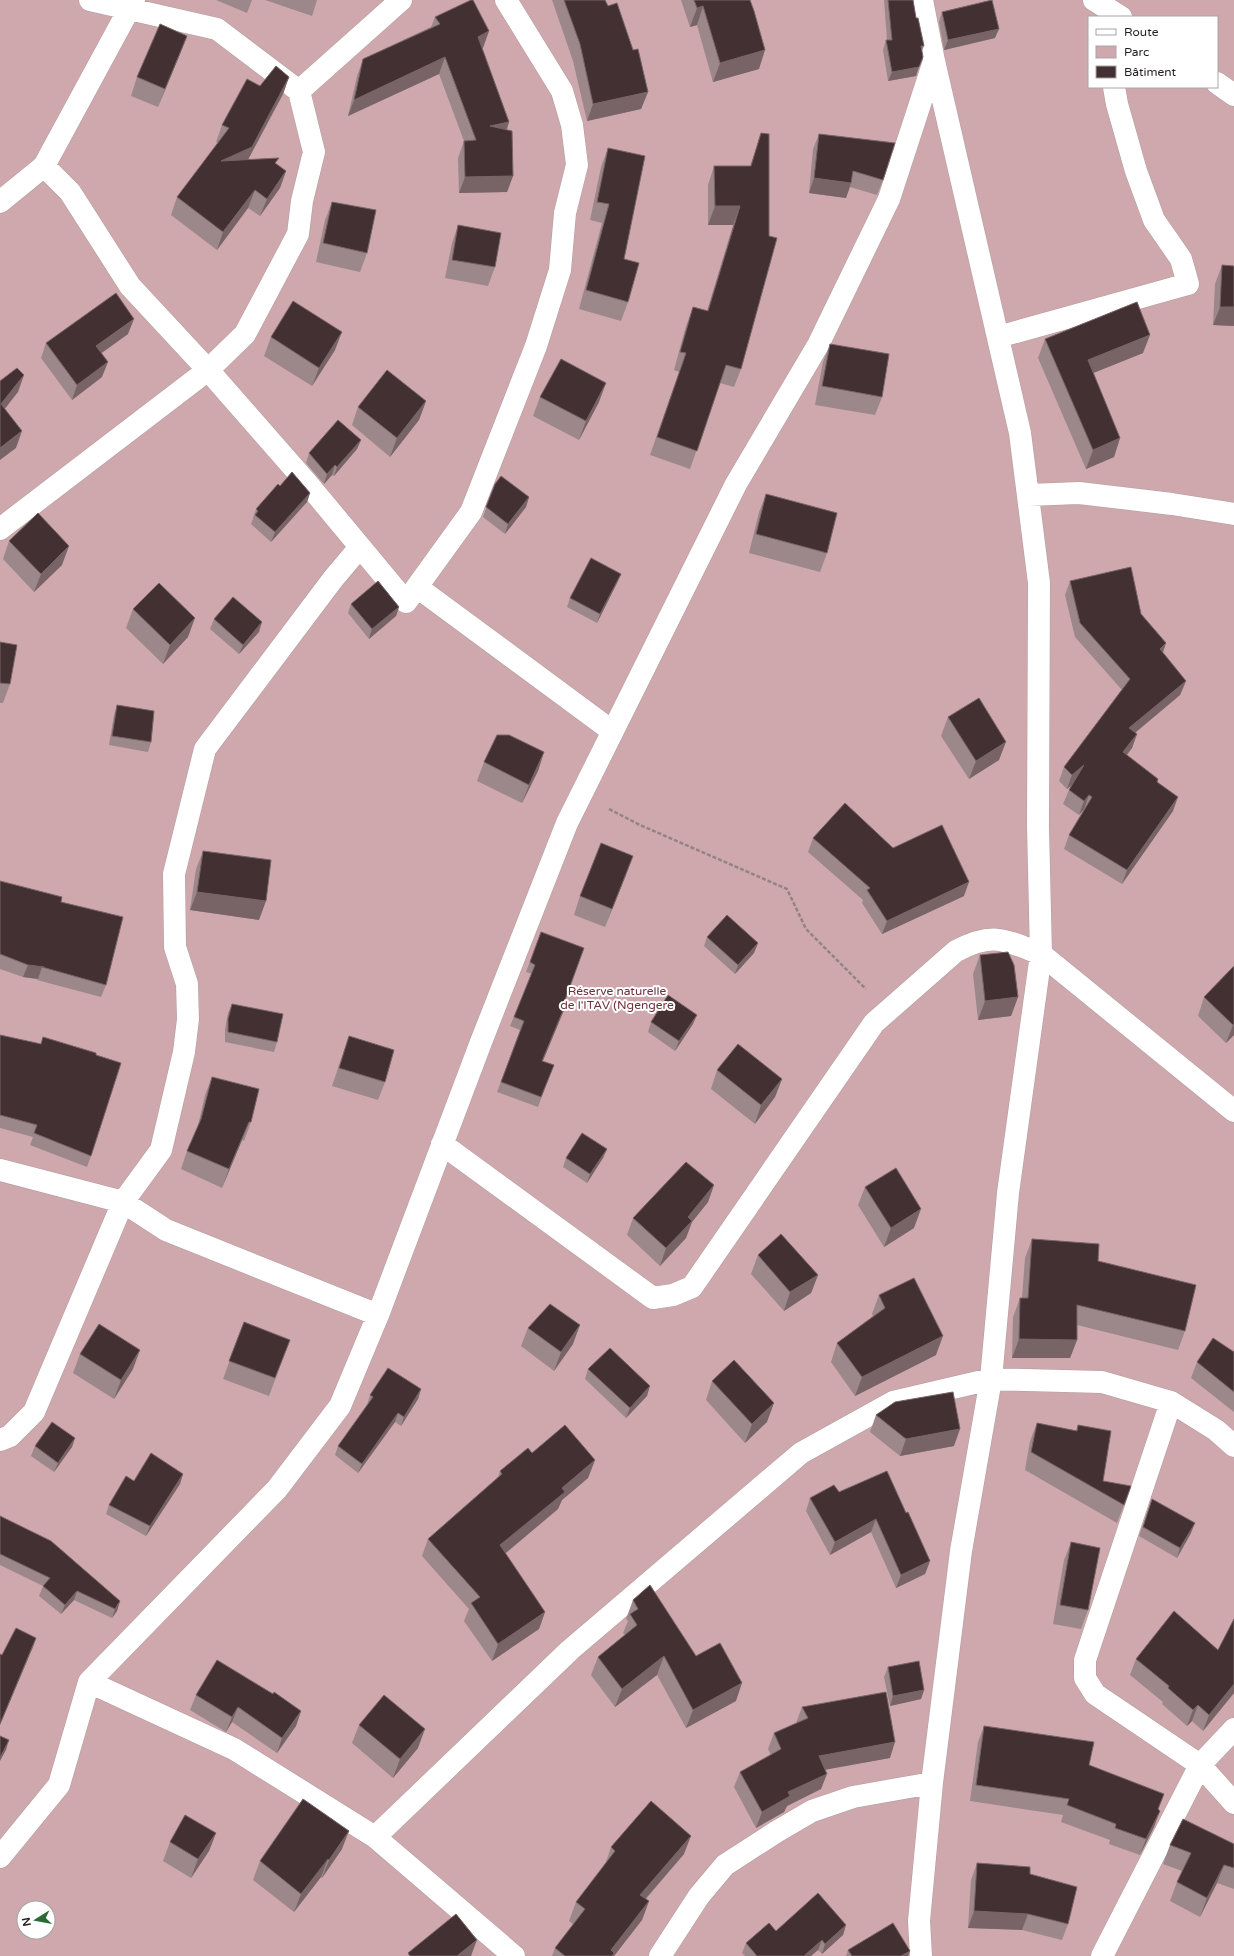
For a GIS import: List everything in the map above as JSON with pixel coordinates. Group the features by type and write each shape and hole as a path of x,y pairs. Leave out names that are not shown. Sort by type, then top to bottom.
{"street":[{"path":"0,530 208,370 245,334 298,234 302,201 314,152 299,91 218,29 132,4 90,0"},
{"path":"299,91 402,0"},
{"path":"44,166 70,192 130,286 208,370 307,483 406,602 471,512 522,383 560,270 565,213 577,165 572,125 562,91 506,0"},
{"path":"922,0 934,61 1020,433 1039,583 1038,827 1041,954 1008,1193 991,1379 961,1551 932,1783 919,1921 922,1956"},
{"path":"0,202 44,166 132,4"},
{"path":"1098,6 1119,16"},
{"path":"0,1857 59,1785 89,1682 277,1489 340,1406 378,1315 481,1042 567,823 736,484 818,345 889,200 934,61"},
{"path":"1218,83 1234,95"},
{"path":"998,337 1188,284 1180,259 1154,220 1136,171 1117,104 1114,88"},
{"path":"1028,495 1079,493 1172,504 1234,514"},
{"path":"0,1440 10,1436 34,1412 123,1202 161,1150 184,1052 188,1019 187,984 175,948 174,874 205,748 333,579 360,547"},
{"path":"417,587 612,731"},
{"path":"442,1144 653,1298 673,1296 692,1288 874,1023 956,951 971,943 988,938 1005,940 1041,954 1234,1111"},
{"path":"0,1170 123,1202 166,1230 378,1315"},
{"path":"375,1837 570,1650 801,1453 893,1402 991,1379 1102,1382 1171,1402 1216,1430 1234,1446"},
{"path":"1171,1402 1084,1660 1085,1678 1096,1694 1200,1765 1234,1803"},
{"path":"89,1682 234,1749 375,1837 514,1956"},
{"path":"1102,1956 1200,1765 1234,1729"},
{"path":"660,1956 699,1896 725,1865 776,1832 812,1811 853,1797 932,1783"}],"path":[{"path":"582,794 640,825 787,889 806,929 887,1011"}],"green space":[{"name":"Réserve naturelle de l'ITAV (Ngengere","path":"0,0 1234,0 1234,1956 0,1956"}],"building":[{"path":"473,0 489,31 478,37 509,122 490,126 512,131 513,176 465,177 464,141 476,140 445,57 354,100 363,59 440,24 435,17"},
{"path":"564,0 605,0 608,6 617,3 633,50 638,49 648,92 593,104 580,44"},
{"path":"694,0 750,0 765,50 720,63 703,6 697,8"},
{"path":"888,0 913,0 916,18 918,18 924,46 921,46 923,57 919,67 892,72 886,40 892,40"},
{"path":"992,0 999,29 948,40 942,12"},
{"path":"160,24 187,36 165,89 137,77"},
{"path":"276,66 289,77 252,147 221,161 279,158 275,163 286,171 267,199 255,190 223,232 177,197 229,128 222,125 247,79 260,86"},
{"path":"761,133 769,134 769,236 777,238 741,369 726,365 697,451 657,437 686,353 680,352 693,307 708,311 740,206 715,206 714,166 751,166"},
{"path":"819,134 895,143 883,180 853,171 851,183 814,178"},
{"path":"608,148 645,156 624,259 639,263 628,302 586,290 609,204 597,202"},
{"path":"332,202 376,210 367,253 323,243"},
{"path":"458,225 501,233 495,267 452,260"},
{"path":"1222,265 1234,266 1234,307 1220,307"},
{"path":"116,293 134,319 96,346 108,362 77,385 46,343"},
{"path":"293,301 342,332 319,368 271,337"},
{"path":"1137,302 1150,335 1088,360 1120,438 1093,450 1045,339"},
{"path":"830,344 889,354 882,397 822,386"},
{"path":"561,359 606,383 586,421 540,397"},
{"path":"17,368 24,375 1,404 22,431 0,448 0,381"},
{"path":"387,370 426,401 397,438 358,407"},
{"path":"338,420 361,440 337,467 335,465 327,474 309,453"},
{"path":"292,472 310,493 275,532 255,515 258,511 256,509 278,484 280,486"},
{"path":"501,476 529,497 508,524 486,507 495,484"},
{"path":"766,494 837,513 827,553 756,534"},
{"path":"38,513 69,546 41,574 9,541"},
{"path":"591,558 621,574 600,614 570,598"},
{"path":"1131,567 1141,614 1166,643 1160,649 1186,681 1129,728 1137,734 1123,752 1158,779 1157,782 1178,797 1127,870 1069,835 1092,797 1089,795 1084,801 1069,790 1084,765 1072,775 1064,767 1130,679 1080,623 1070,581"},
{"path":"378,581 399,607 372,629 351,604"},
{"path":"159,583 195,618 170,645 133,609"},
{"path":"233,597 262,622 243,645 214,619"},
{"path":"0,642 17,645 10,684 0,683"},
{"path":"979,698 1006,742 976,761 948,717"},
{"path":"117,705 154,711 151,742 112,736"},
{"path":"497,735 509,735 544,752 529,785 484,762"},
{"path":"845,803 893,848 942,825 969,882 887,921 867,890 870,888 813,838"},
{"path":"601,843 633,856 612,909 580,896"},
{"path":"203,851 271,860 266,901 197,892"},
{"path":"0,881 62,897 61,902 123,917 106,985 42,967 44,967 28,965 0,954"},
{"path":"727,915 758,943 738,965 707,937"},
{"path":"541,932 584,948 565,1000 567,1001 542,1061 554,1065 541,1097 501,1082 524,1021 514,1017 535,965 530,962"},
{"path":"1008,952 1014,965 1018,997 985,1001 980,955"},
{"path":"1234,966 1234,1024 1233,1025 1204,997"},
{"path":"668,995 697,1015 679,1041 651,1022"},
{"path":"232,1004 283,1014 277,1042 228,1032 228,1019"},
{"path":"0,1035 41,1044 43,1037 96,1053 96,1055 121,1063 91,1156 34,1133 37,1125 0,1115"},
{"path":"349,1036 394,1050 385,1082 339,1068"},
{"path":"738,1044 782,1079 761,1105 717,1070"},
{"path":"212,1077 259,1089 251,1122 249,1122 229,1169 187,1151 201,1119"},
{"path":"582,1133 607,1149 590,1174 566,1158"},
{"path":"686,1162 714,1185 688,1217 692,1221 666,1248 633,1218"},
{"path":"896,1168 921,1209 891,1228 865,1187"},
{"path":"781,1234 818,1275 790,1292 758,1255"},
{"path":"1032,1239 1099,1244 1098,1261 1196,1285 1185,1331 1077,1305 1077,1340 1019,1339 1020,1298 1028,1298"},
{"path":"914,1278 943,1336 862,1377 837,1343 885,1308 879,1295"},
{"path":"550,1304 580,1325 561,1352 528,1328"},
{"path":"244,1322 290,1340 275,1378 229,1361"},
{"path":"99,1324 140,1350 121,1380 80,1354"},
{"path":"1213,1338 1234,1352 1234,1392 1197,1362"},
{"path":"610,1348 650,1386 630,1408 588,1369"},
{"path":"734,1360 774,1403 752,1424 712,1381"},
{"path":"388,1368 421,1389 404,1417 398,1413 362,1464 338,1446 373,1397 370,1395"},
{"path":"953,1392 960,1429 906,1439 876,1415 895,1402"},
{"path":"52,1422 75,1438 58,1463 35,1446"},
{"path":"1037,1423 1077,1431 1078,1425 1111,1431 1103,1481 1131,1486 1124,1505 1031,1452"},
{"path":"565,1425 595,1460 562,1488 565,1492 500,1545 545,1612 498,1644 471,1603 480,1597 428,1539 502,1474 500,1471 528,1448 532,1453"},
{"path":"151,1453 183,1474 150,1526 109,1505 126,1476 134,1481"},
{"path":"887,1471 906,1513 908,1512 930,1561 901,1575 876,1519 835,1542 810,1498 834,1485 839,1492"},
{"path":"1152,1499 1195,1523 1180,1548 1143,1527"},
{"path":"0,1516 51,1541 120,1601 115,1609 77,1591 65,1605 43,1586 50,1578 0,1554"},
{"path":"1071,1542 1100,1548 1088,1610 1060,1605"},
{"path":"650,1585 696,1656 720,1643 742,1683 693,1710 664,1656 622,1689 598,1657 637,1625 630,1614 638,1609 633,1600"},
{"path":"1174,1611 1218,1650 1234,1619 1234,1684 1209,1715 1198,1705 1193,1710 1168,1688 1169,1686 1136,1659"},
{"path":"16,1628 36,1638 0,1724 0,1654 2,1655"},
{"path":"217,1660 273,1694 274,1692 301,1711 282,1738 238,1707 232,1717 196,1695"},
{"path":"919,1661 924,1690 893,1696 888,1667"},
{"path":"886,1692 895,1742 819,1756 827,1774 788,1792 790,1796 762,1812 740,1772 781,1749 774,1733 808,1718 802,1707"},
{"path":"384,1695 425,1729 400,1759 359,1725"},
{"path":"984,1726 1094,1742 1089,1765 1164,1794 1158,1809 1160,1811 1146,1839 1115,1828 1116,1824 1067,1805 1069,1799 976,1785"},
{"path":"0,1736 9,1740 0,1758"},
{"path":"303,1799 349,1831 329,1860 328,1859 301,1894 260,1861"},
{"path":"651,1801 691,1836 640,1895 649,1901 611,1950 614,1953 612,1956 565,1956 555,1948 585,1909 576,1902 615,1851 611,1847"},
{"path":"185,1815 216,1833 198,1859 170,1842"},
{"path":"1183,1819 1234,1844 1234,1868 1224,1865 1207,1898 1177,1882 1191,1853 1170,1845"},
{"path":"977,1863 1030,1867 1030,1874 1077,1887 1068,1924 1028,1914 974,1911"},
{"path":"818,1893 846,1925 825,1944 822,1940 804,1956 757,1956 746,1943 769,1923 776,1931"},
{"path":"456,1914 477,1940 457,1956 410,1956 408,1953"},
{"path":"893,1923 910,1951 901,1956 852,1956 848,1950"}]}
